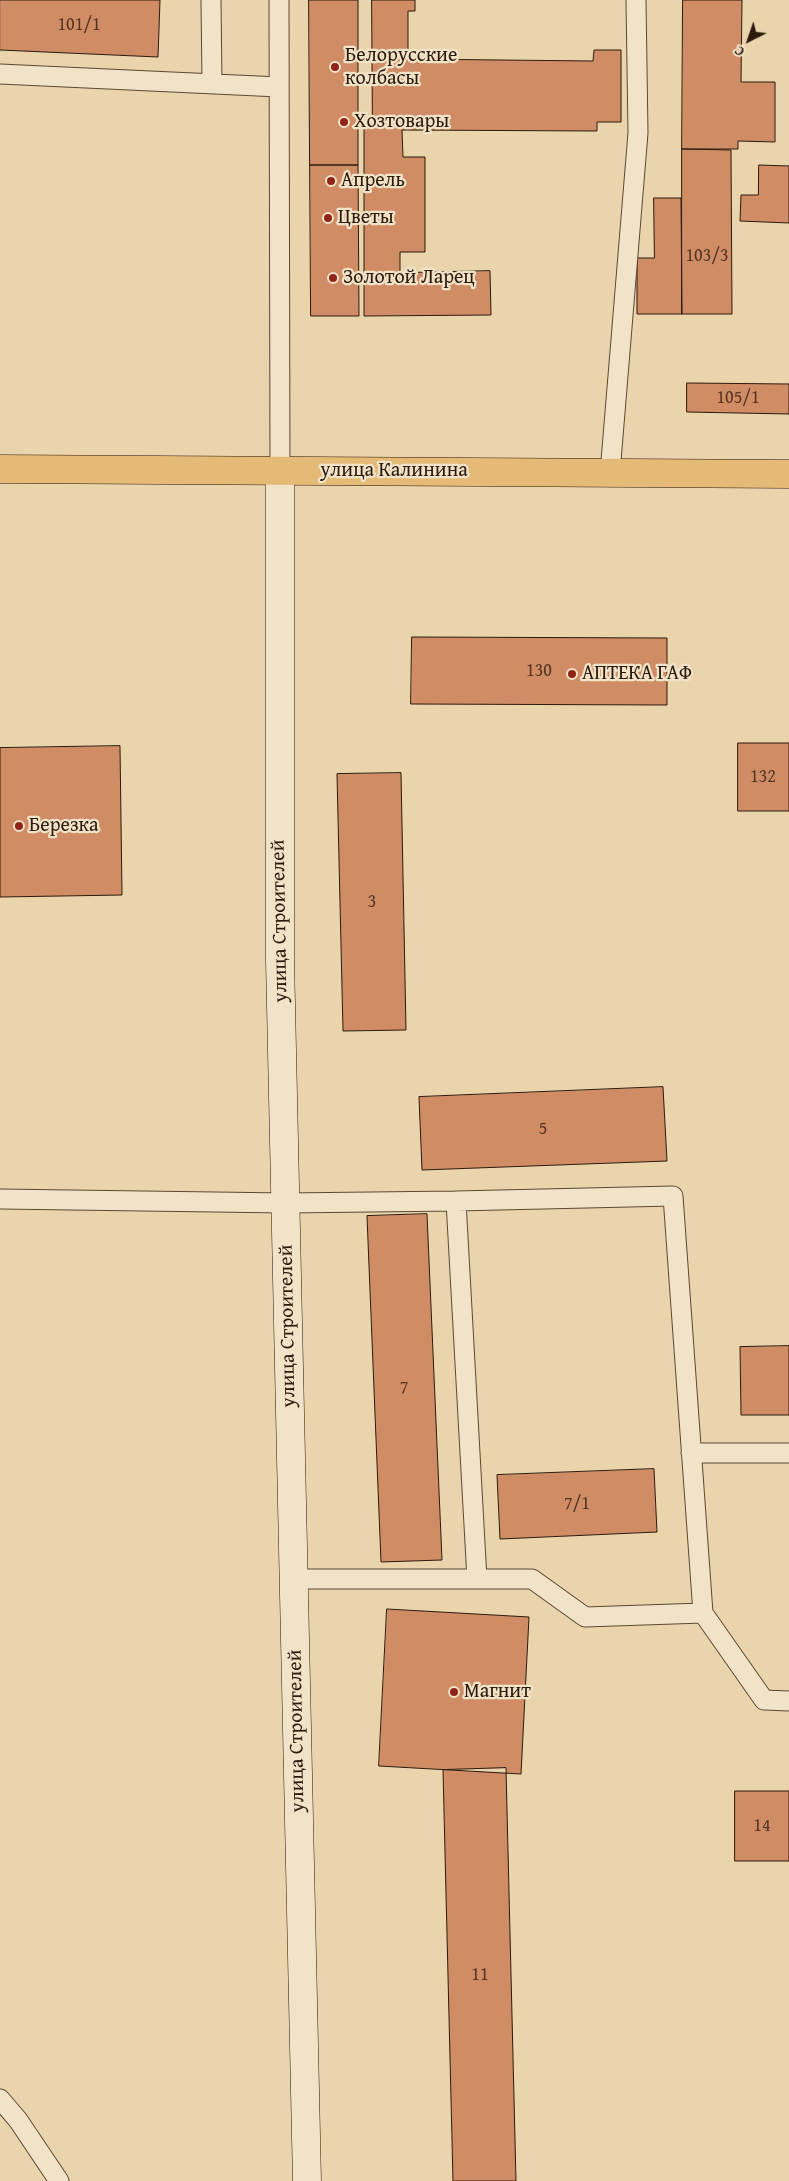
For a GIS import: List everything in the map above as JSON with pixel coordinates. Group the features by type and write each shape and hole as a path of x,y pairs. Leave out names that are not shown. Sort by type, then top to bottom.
{"main road":[{"name":"улица Калинина","path":"0,469 789,474"},
{"name":"улица Строителей","path":"280,471 280,950 307,2181"}],"lane":[{"path":"211,0 212,83"},
{"path":"279,0 280,471"},
{"path":"610,473 638,133 636,0"},
{"path":"0,74 279,86"},
{"path":"0,1199 286,1204 673,1196 703,1613 764,1700 789,1701"},
{"path":"456,1201 477,1579"},
{"path":"691,1453 789,1453"},
{"path":"294,1579 532,1578 585,1618 703,1613"},
{"path":"0,2099 18,2120 59,2181"}],"building":[{"path":"0,0 160,0 158,57 0,50"},
{"path":"309,0 358,0 358,165 310,165"},
{"path":"372,0 415,0 415,11 408,11 408,59 593,61 594,50 621,50 621,122 597,122 597,131 402,130 403,157 425,157 425,252 400,252 400,274 364,274 364,123 372,120"},
{"path":"683,0 742,0 741,82 775,82 775,142 738,141 738,149 682,149"},
{"path":"682,149 731,150 732,314 682,314"},
{"path":"310,165 358,165 359,316 311,316"},
{"path":"759,165 789,166 789,223 740,221 741,195 758,195"},
{"path":"654,198 681,198 682,314 637,314 637,258 654,258"},
{"path":"490,271 491,315 364,316 364,274"},
{"path":"687,383 789,384 789,414 687,412"},
{"path":"412,637 667,638 667,705 411,704"},
{"path":"738,743 789,743 789,811 738,811"},
{"path":"120,746 122,895 0,897 0,748"},
{"path":"401,773 406,1030 343,1031 337,774"},
{"path":"663,1087 667,1161 422,1170 419,1097"},
{"path":"427,1214 442,1560 381,1562 367,1216"},
{"path":"789,1346 789,1415 741,1415 740,1347"},
{"path":"654,1469 657,1532 500,1539 497,1475"},
{"name":"Магнит","path":"387,1609 529,1617 521,1774 379,1766"},
{"path":"506,1768 516,2181 453,2181 443,1770"},
{"path":"735,1791 789,1791 789,1861 735,1861"}],"place":[{"name":"Белорусские колбасы","path":"335,67"},
{"name":"Хозтовары","path":"344,122"},
{"name":"Апрель","path":"331,181"},
{"name":"Цветы","path":"328,218"},
{"name":"Золотой Ларец","path":"333,278"},
{"name":"АПТЕКА ГАФ","path":"572,674"},
{"name":"Березка","path":"19,826"},
{"name":"Магнит","path":"454,1692"}]}
